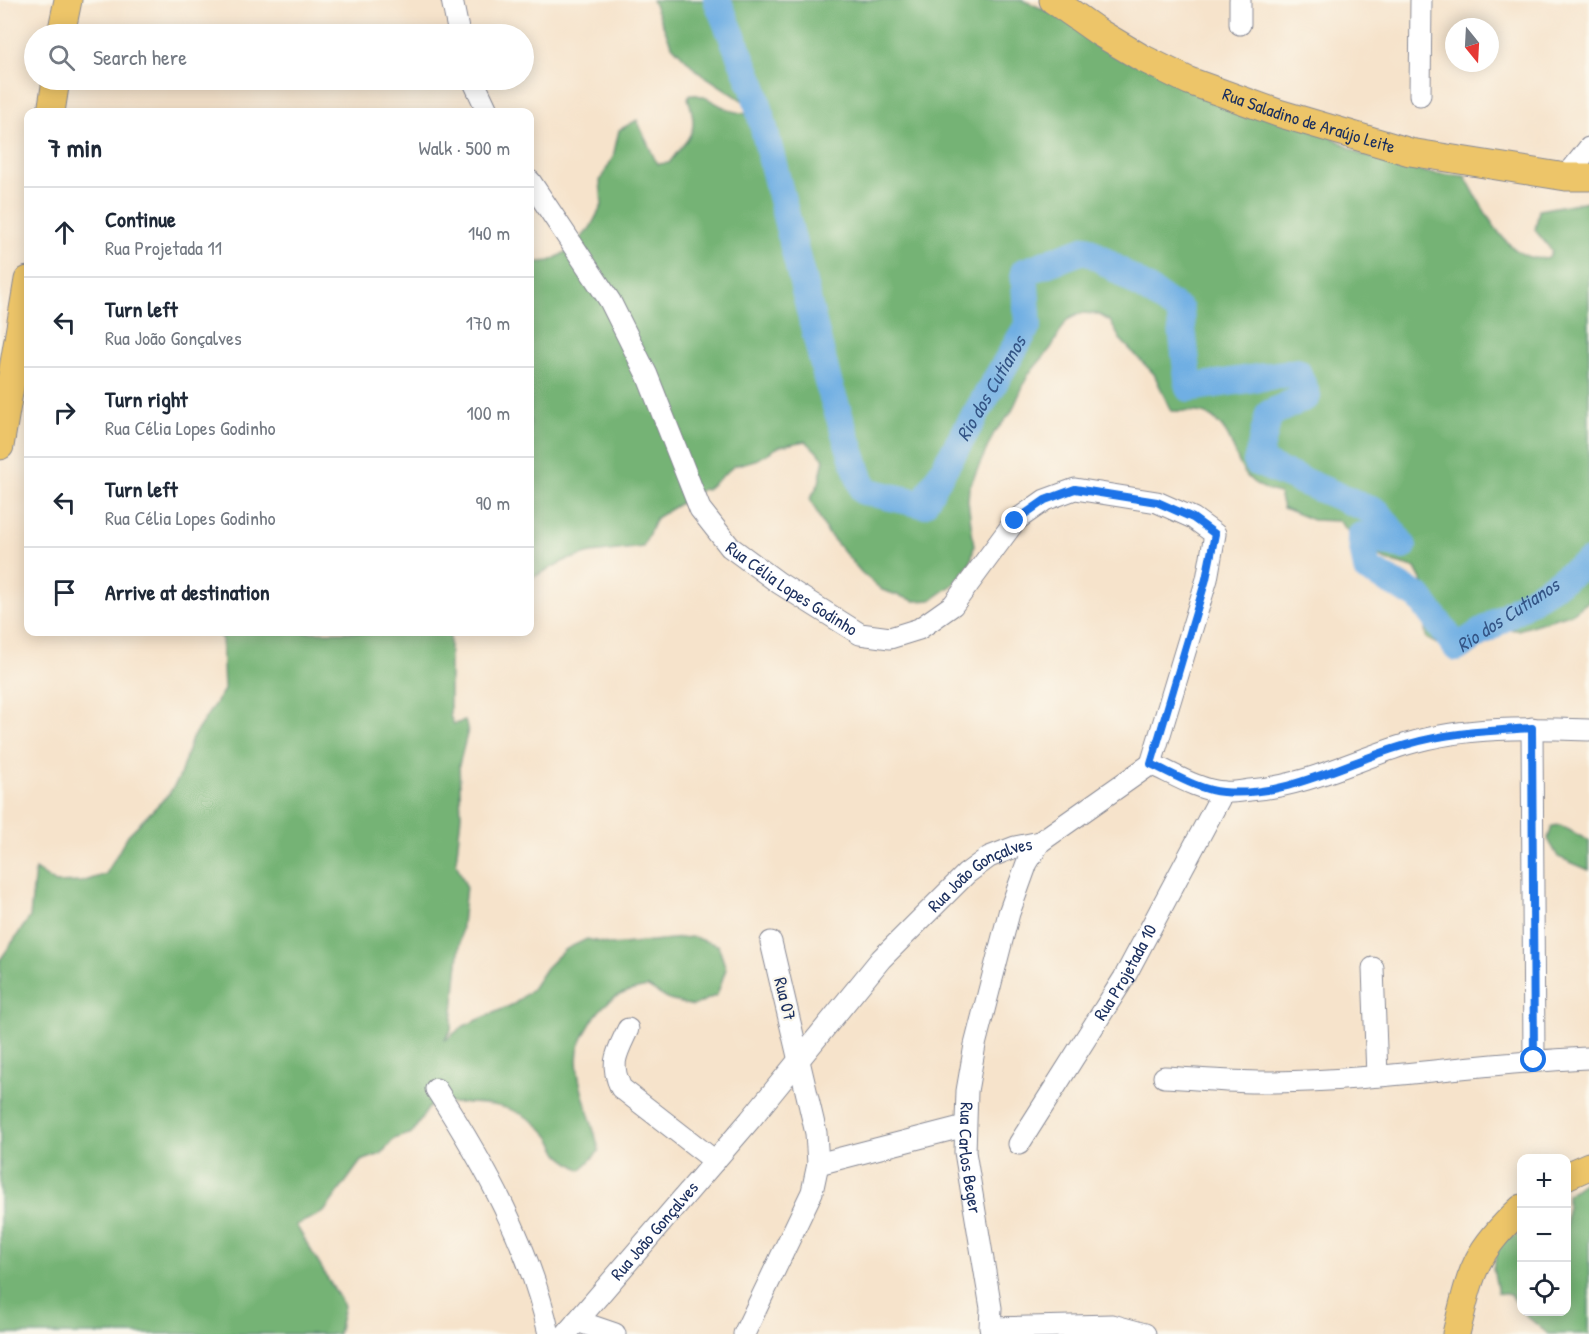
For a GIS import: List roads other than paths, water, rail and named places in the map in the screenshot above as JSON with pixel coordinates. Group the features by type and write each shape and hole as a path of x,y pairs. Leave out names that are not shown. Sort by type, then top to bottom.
{"main road":[{"path":"64,24 68,0"},
{"name":"Rua Saladino de Araújo Leite","path":"1057,2 1142,58 1189,81 1278,113 1410,153 1577,177"},
{"path":"52,108 54,90"},
{"path":"0,447 24,304"},
{"path":"1571,1174 1589,1166"},
{"path":"1456,1334 1470,1278 1478,1257 1494,1233 1517,1212"}],"street":[{"path":"452,0 457,24"},
{"path":"1240,0 1240,24"},
{"path":"1420,95 1421,0"},
{"path":"478,90 486,108"},
{"path":"1577,177 1589,148"},
{"name":"Rua Célia Lopes Godinho","path":"534,187 610,301 647,375 700,509 730,547 779,583 860,634 890,638 919,629 953,605 1015,521 1045,500 1075,489 1157,502 1193,518 1215,534 1206,579 1151,764"},
{"path":"1151,764 1187,781 1223,792 1275,788 1336,771 1408,744 1460,732 1532,728 1589,730"},
{"path":"1532,728 1534,1060"},
{"name":"Rua João Gonçalves","path":"572,1328 715,1161 881,959 966,874 989,857 1015,847 1040,842 1151,764"},
{"name":"Rua Projetada 10","path":"1018,1144 1124,978 1223,792"},
{"name":"Rua Carlos Beger","path":"1040,842 1027,863 1009,913 975,1045 967,1091 964,1152 991,1308 987,1331 1112,1326 1145,1334"},
{"name":"Rua 07","path":"744,1334 812,1192 818,1164 816,1133 771,942"},
{"path":"1373,968 1377,1076"},
{"path":"628,1029 614,1059 614,1074 621,1088 715,1161"},
{"path":"1164,1077 1273,1082 1377,1076 1534,1060 1589,1058"},
{"path":"436,1089 480,1157 541,1297 549,1334"},
{"path":"818,1164 965,1126"},
{"path":"572,1328 615,1334"}],"waterway":[{"name":"Rio dos Cutianos","path":"717,0 754,89 828,382 864,491 923,504 1028,325 1024,272 1086,249 1180,311 1189,388 1297,372 1307,396 1269,414 1257,462 1378,513 1403,546 1361,536 1367,569 1419,597 1457,648 1589,562"}]}
